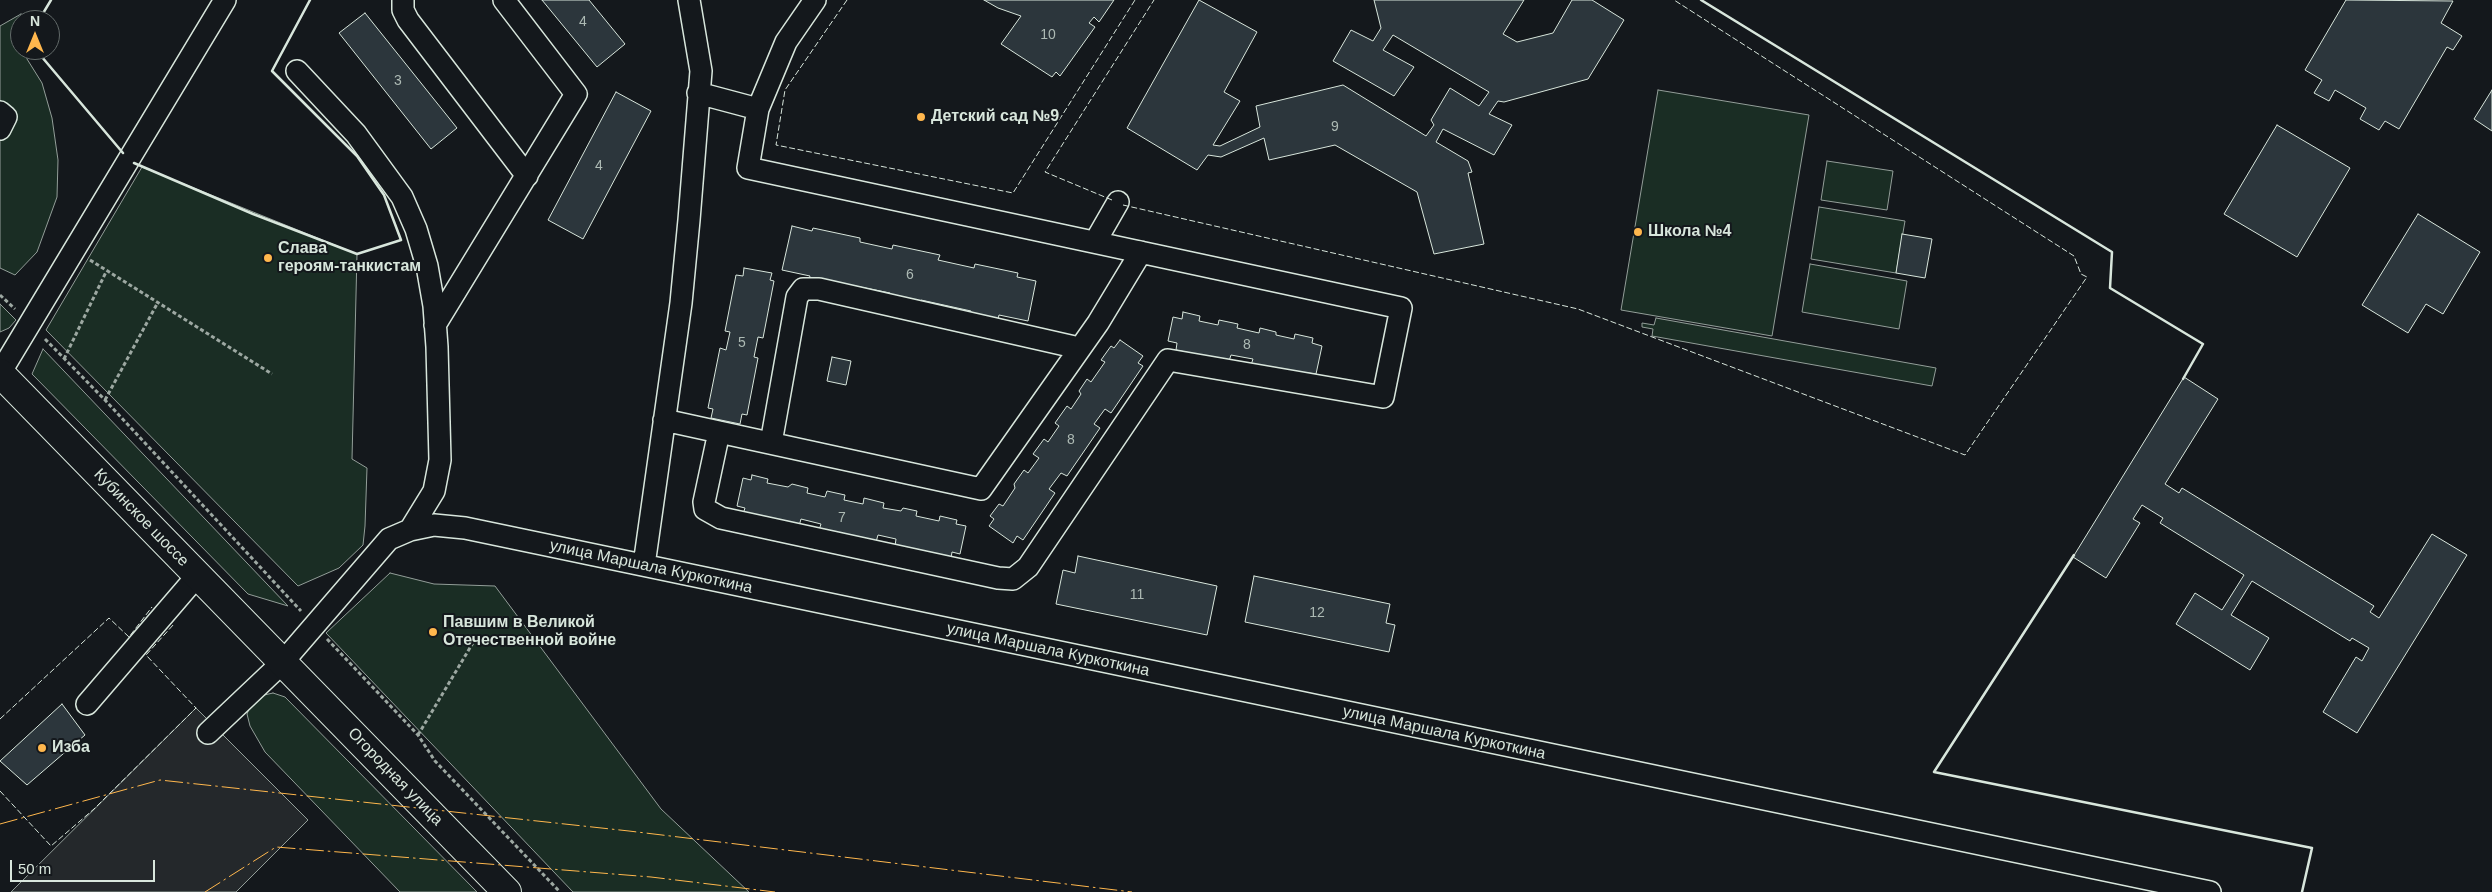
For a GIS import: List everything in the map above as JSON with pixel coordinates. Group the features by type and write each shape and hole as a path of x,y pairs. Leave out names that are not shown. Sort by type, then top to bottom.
{"main road":[{"name":"Кубинское шоссе","path":"0,373 282,663"},
{"name":"Огородная улица","path":"282,663 507,892"}],"street":[{"path":"0,373 225,0"},
{"path":"403,0 403,10 408,20 527,176"},
{"path":"435,325 576,94 504,0"},
{"path":"644,566 680,303 700,72 689,0"},
{"path":"718,432 704,502 705,509 722,518 998,578 1013,579 1028,567 1168,360 1383,397 1401,308 748,168 758,109 786,42 815,0"},
{"path":"298,71 356,134 402,197 416,229 427,266 435,325 440,460 434,491 410,530"},
{"path":"698,93 758,109"},
{"path":"0,112 6,117 0,129"},
{"path":"1095,242 1118,202"},
{"path":"664,420 980,489 1079,348 1141,252"},
{"path":"771,443 797,297 803,289 820,289 1079,348"},
{"name":"улица Маршала Куркоткина","path":"208,733 282,663 389,539 410,530 434,525 465,528 2210,892"},
{"path":"87,704 197,576"}],"path":[{"path":"75,249 106,272 272,374"},
{"path":"64,359 106,272"},
{"path":"0,295 105,400 418,735 435,761 560,892"},
{"path":"105,400 157,304"},
{"path":"418,735 477,636"}],"green space":[{"path":"10,20 10,60 28,60 42,83 52,118 58,160 57,197 37,252 15,275 0,268 0,26"},
{"path":"1658,90 1809,115 1772,336 1621,310"},
{"path":"1827,161 1893,171 1887,210 1821,200"},
{"path":"142,167 357,254 352,459 367,468 363,545 339,568 298,586 46,330"},
{"path":"1819,207 1905,221 1896,273 1811,259"},
{"path":"1810,264 1907,281 1899,329 1802,312"},
{"path":"0,304 16,320 9,328 0,332"},
{"path":"1656,318 1936,368 1932,386 1652,336 1653,329 1642,327 1642,323 1654,325"},
{"path":"43,349 288,606 248,594 32,374"},
{"path":"390,573 434,584 495,586 661,809 749,892 573,892 326,633"},
{"path":"273,693 285,697 477,892 400,892 265,752 250,726 247,714 251,704 260,696"}],"shaded area":[{"path":"196,708 308,820 236,892 11,892"}],"building":[{"path":"542,0 589,0 625,44 597,67"},
{"path":"984,0 1114,0 1099,22 1094,17 1089,23 1095,27 1060,76 1056,72 1052,77 1001,44 1021,16 998,8"},
{"path":"1199,0 1257,32 1224,92 1240,101 1213,145 1220,146 1260,127 1256,106 1343,85 1426,136 1434,125 1431,120 1450,88 1479,106 1489,92 1393,35 1383,50 1414,67 1394,96 1333,61 1351,30 1373,41 1381,28 1374,0 1524,0 1503,34 1517,42 1553,33 1572,0 1592,0 1624,20 1588,79 1504,102 1498,101 1489,114 1512,125 1494,155 1443,129 1436,142 1468,161 1472,172 1468,173 1484,244 1434,254 1417,192 1335,145 1269,160 1264,138 1221,157 1208,155 1197,170 1127,128"},
{"path":"2346,0 2453,1 2441,23 2462,36 2453,50 2447,47 2399,129 2385,121 2379,130 2360,119 2366,108 2335,90 2329,101 2314,93 2322,80 2305,70"},
{"path":"365,13 457,128 431,149 339,33"},
{"path":"2492,90 2492,131 2474,119"},
{"path":"616,92 651,111 583,239 548,220"},
{"path":"2277,125 2350,168 2297,257 2224,214"},
{"path":"2418,214 2480,252 2443,314 2426,304 2408,333 2362,305"},
{"path":"792,226 812,231 813,228 860,238 860,242 892,249 893,245 940,255 938,260 974,268 975,264 1018,273 1017,277 1036,281 1028,321 999,315 997,323 970,318 971,311 921,300 919,307 888,300 890,293 840,283 839,289 808,282 810,276 782,270"},
{"path":"1902,234 1932,239 1925,278 1896,273"},
{"path":"744,268 772,273 770,280 774,281 763,338 758,337 754,357 758,358 747,415 742,414 740,424 711,418 713,409 708,408 720,348 726,350 730,332 725,331 736,275 743,276"},
{"path":"1183,312 1200,316 1199,321 1218,325 1219,320 1238,324 1237,328 1259,333 1260,328 1276,332 1276,335 1294,339 1295,334 1313,338 1312,343 1322,346 1316,374 1308,373 1307,377 1251,365 1253,359 1231,355 1229,361 1176,350 1177,343 1168,341 1173,317 1182,319"},
{"path":"1120,340 1143,356 1138,363 1143,366 1111,413 1105,409 1094,424 1100,428 1067,476 1061,473 1049,489 1055,493 1023,540 1017,536 1013,543 989,526 994,519 990,516 999,504 1003,506 1015,488 1014,484 1024,470 1028,473 1039,458 1033,454 1044,439 1048,442 1059,426 1055,423 1067,406 1071,409 1081,394 1079,391 1087,379 1091,382 1105,362 1101,360 1111,346 1114,348"},
{"path":"832,357 851,361 846,385 827,381"},
{"path":"2184,377 2218,399 2165,484 2179,493 2182,488 2374,606 2370,612 2379,618 2432,534 2467,555 2357,733 2323,712 2356,657 2362,661 2369,648 2352,638 2350,641 2252,581 2231,615 2269,638 2250,670 2176,624 2195,593 2222,610 2244,575 2160,523 2163,518 2142,505 2133,519 2140,523 2106,578 2073,557"},
{"path":"752,475 768,479 767,483 788,487 792,484 808,488 807,493 825,497 827,491 845,495 844,500 863,504 864,498 884,503 883,508 901,511 903,508 917,511 916,516 939,521 940,516 957,520 956,524 966,526 960,554 952,552 951,558 895,546 896,539 878,535 876,542 819,530 821,524 801,519 799,526 743,514 745,508 737,506 743,478 751,480"},
{"path":"1078,556 1217,586 1207,635 1056,604 1063,570 1075,573"},
{"path":"1254,576 1390,604 1386,623 1395,625 1389,652 1245,622"},
{"name":"Изба","path":"62,704 85,735 27,785 0,761"}],"fence":[{"path":"847,0 785,90 776,145 1013,193 1135,0"},
{"path":"1112,200 1045,172 1154,0"},
{"path":"1123,205 1578,309 1965,455 2087,277 2081,274 2074,256 1674,0"},
{"path":"0,719 109,618 129,637 152,607"},
{"path":"0,791 51,846 94,809 196,708 146,655 174,624"}],"wall":[{"path":"45,10 51,0"},
{"path":"134,163 253,214 357,254 401,240 384,195 357,156 272,71 310,0"},
{"path":"1701,0 2112,252 2110,288 2203,344 2183,379"},
{"path":"44,60 123,153"},
{"path":"2074,555 1934,772 2312,848 2302,892"}],"power":[{"path":"0,824 160,780 629,831 1132,892"},
{"path":"205,892 276,847 651,877 775,892"}],"place":[{"name":"Детский сад №9","path":"921,117"},
{"name":"Школа №4","path":"1638,232"},
{"name":"Слава героям-танкистам","path":"268,258"},
{"name":"Павшим в Великой Отечественной войне","path":"433,632"},
{"name":"Изба","path":"42,748"}]}
